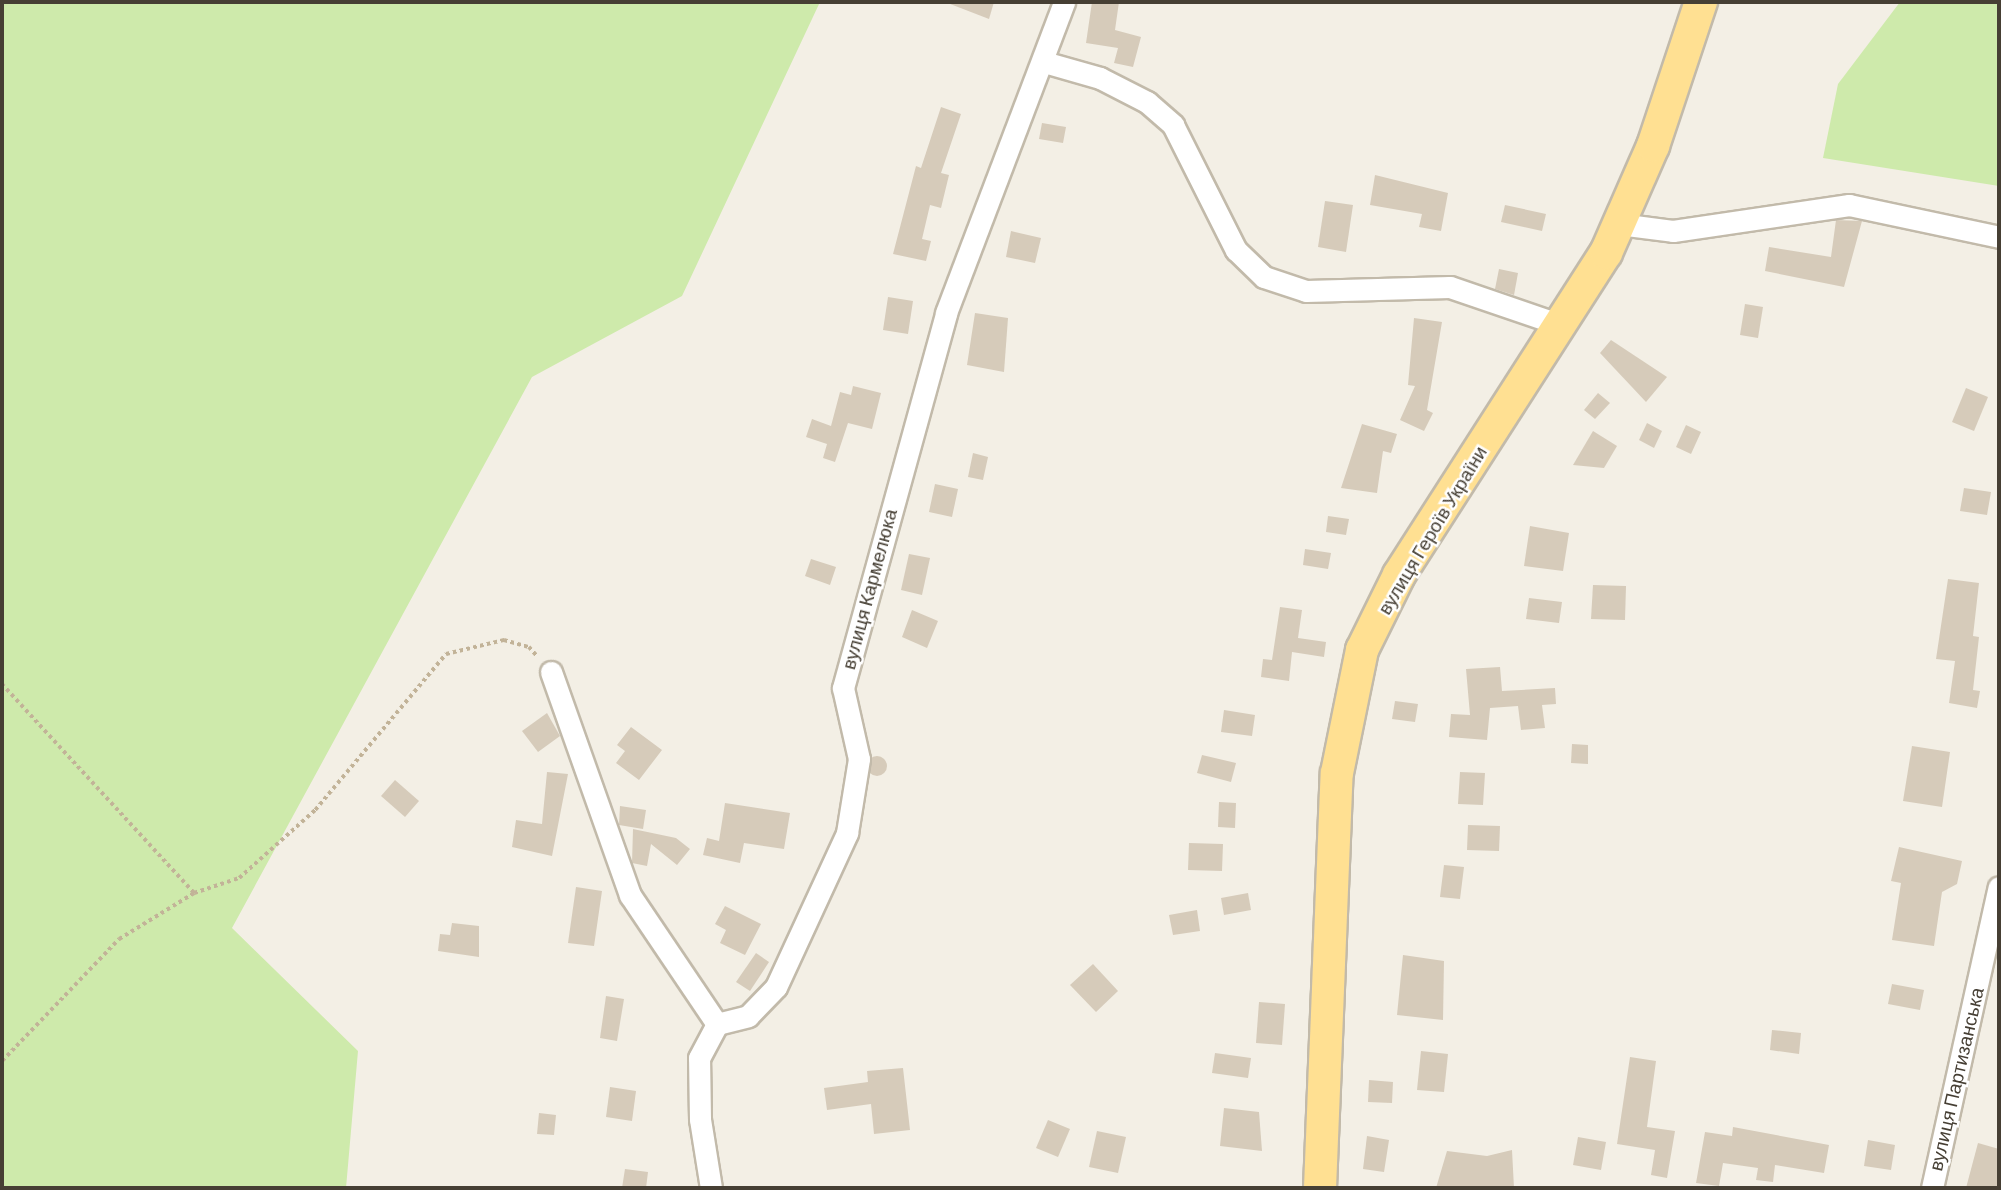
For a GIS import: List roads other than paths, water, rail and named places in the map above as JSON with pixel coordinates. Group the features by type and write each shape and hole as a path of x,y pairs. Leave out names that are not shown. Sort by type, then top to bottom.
{"main road":[{"name":"вулиця Героїв України","path":"1320,1188 1337,773 1362,650 1399,575 1561,325 1619,224 1701,2"}],"street":[{"name":"вулиця Кармелюка","path":"717,1024 748,1016 776,987 847,833 859,759 842,688 946,313 1044,62 1064,2"},
{"path":"1044,62 1100,78 1147,102 1173,125 1236,250 1264,277 1306,290 1450,286 1561,325"},
{"path":"1619,224 1673,231 1849,205 1999,237"},
{"path":"551,672 630,895 717,1024 699,1058 700,1119 711,1188"},
{"name":"вулиця Партизанська","path":"1932,1188 1999,887"}]}
